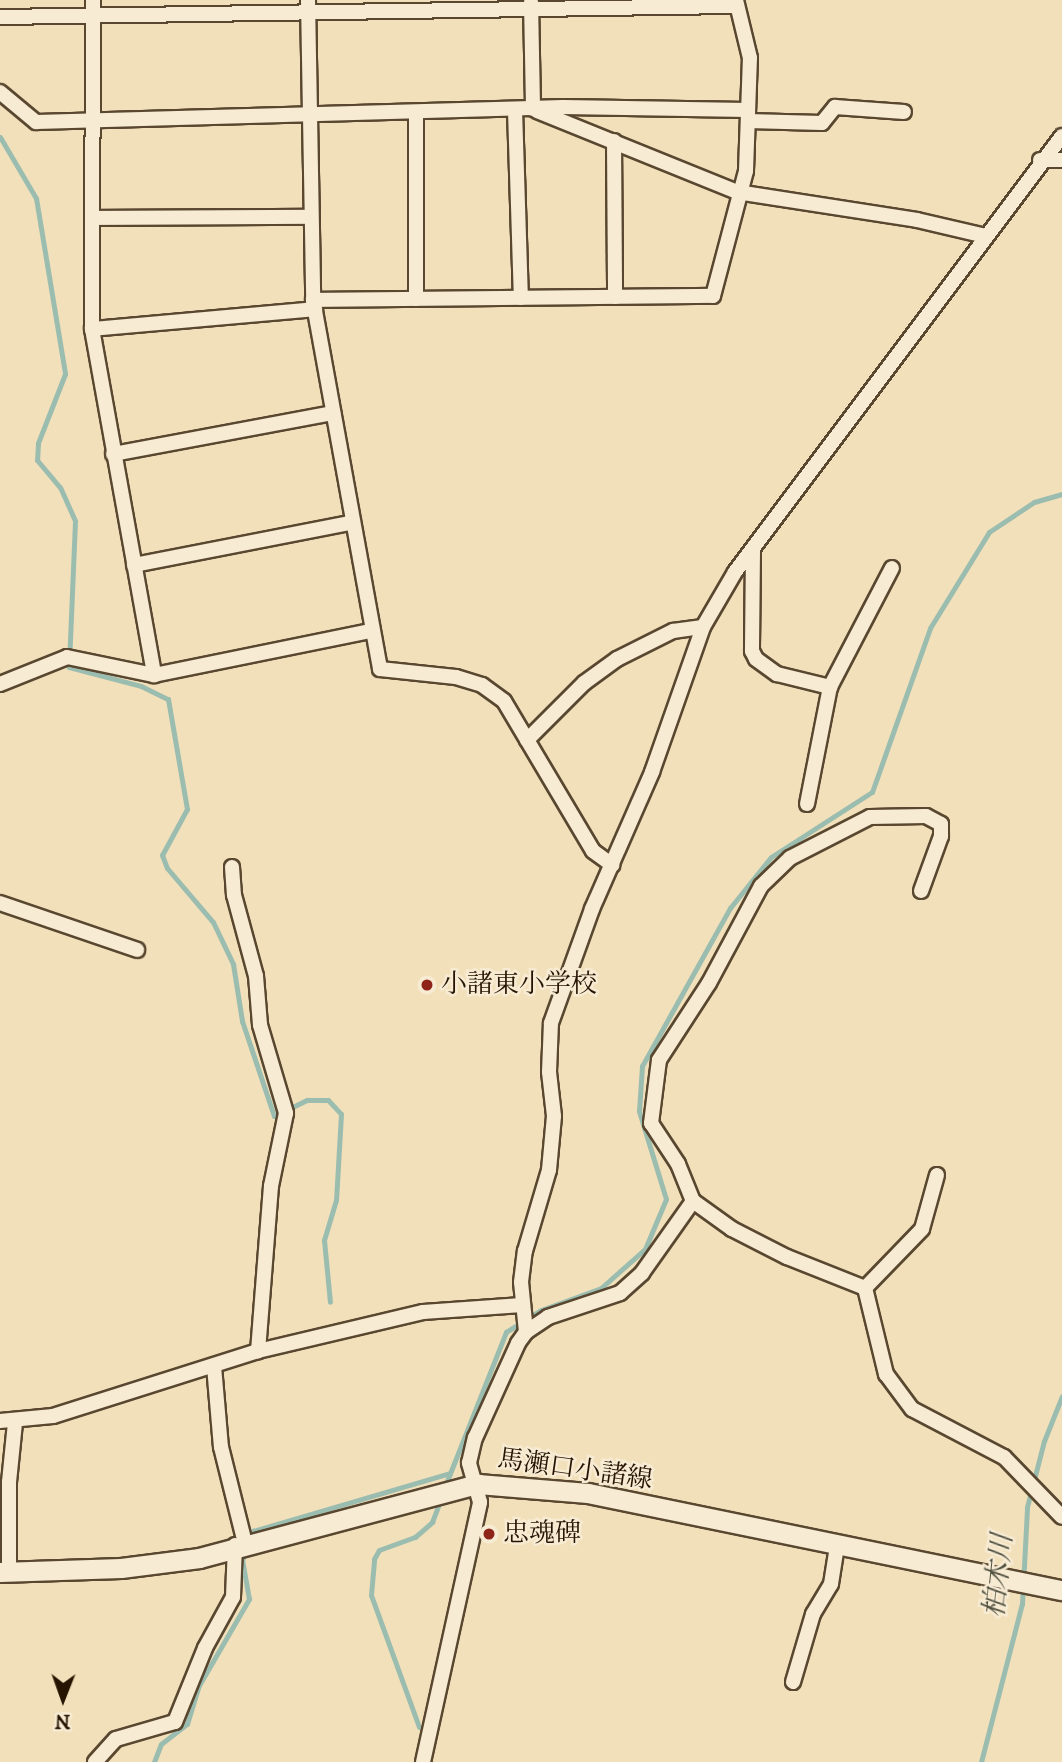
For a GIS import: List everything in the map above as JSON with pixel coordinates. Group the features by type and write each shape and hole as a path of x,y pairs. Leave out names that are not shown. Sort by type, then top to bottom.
{"main road":[{"name":"馬瀬口小諸線","path":"4,1573 121,1568 199,1558 240,1544 478,1484 587,1493 1062,1590"}],"street":[{"path":"93,0 92,329 154,675"},
{"path":"0,17 93,16 308,6 736,3 750,58 746,171 737,192 713,296 416,299 314,304 92,329"},
{"path":"531,5 533,109"},
{"path":"308,6 314,304 370,631 380,669 429,671 482,685 504,701 593,851 612,865"},
{"path":"0,92 36,122 533,109 748,116 822,123 835,107 904,112"},
{"path":"533,109 737,192 917,220 986,236"},
{"path":"514,110 521,298"},
{"path":"416,112 416,299"},
{"path":"526,1332 522,1305 525,1251 549,1170 554,1116 549,1072 551,1023 612,865 652,772 703,627 753,551 1040,160 1062,136"},
{"path":"614,141 615,297"},
{"path":"1040,160 1062,160"},
{"path":"92,218 311,217"},
{"path":"113,454 333,413"},
{"path":"134,565 351,523"},
{"path":"753,551 751,651 756,659 777,674 830,687"},
{"path":"807,804 830,687 892,568"},
{"path":"527,740 584,683 617,659 673,631 703,627"},
{"path":"0,684 67,657 154,675 370,631"},
{"path":"865,1288 787,1258 732,1229 693,1201 678,1164 652,1123 659,1060 709,983 761,886 790,858 870,817 926,816 941,824 942,836 921,891"},
{"path":"232,867 234,895 256,976 260,1026 286,1113 271,1186 258,1351"},
{"path":"0,903 137,950"},
{"path":"865,1288 922,1229 937,1175"},
{"path":"423,1762 455,1630 481,1502 478,1484 469,1463 475,1438 526,1332 548,1317 620,1293 642,1273 693,1201"},
{"path":"865,1288 886,1374 912,1409 1004,1457 1062,1517"},
{"path":"4,1573 9,1482 7,1422 53,1416 258,1351 423,1312 522,1305"},
{"path":"95,1762 116,1739 175,1723 205,1648 233,1597 240,1544 221,1447 214,1366"},
{"path":"793,1682 813,1614 831,1584 837,1545"}],"waterway":[{"path":"0,137 36,198 65,374 38,443 37,460 60,487 75,521 69,667 141,686 168,699 187,809 162,855 167,868 213,922 233,964 242,1021 274,1116 307,1100 328,1100 341,1114 336,1200 324,1240 330,1302"},
{"path":"445,1486 506,1332 541,1310 601,1288 645,1249 666,1199 639,1111 642,1066 730,908 771,857 872,792 930,628 989,532 1034,502 1062,494"},
{"name":"柏木川","path":"981,1762 1022,1604 1027,1507 1044,1441 1062,1396"},
{"path":"250,1539 253,1531 450,1473"},
{"path":"419,1727 371,1595 374,1559 379,1550 415,1537 432,1522 441,1499"},
{"path":"154,1762 161,1744 187,1724 198,1687 249,1599 242,1560 246,1551"}],"place":[{"name":"小諸東小学校","path":"427,985"},
{"name":"忠魂碑","path":"489,1534"}]}
